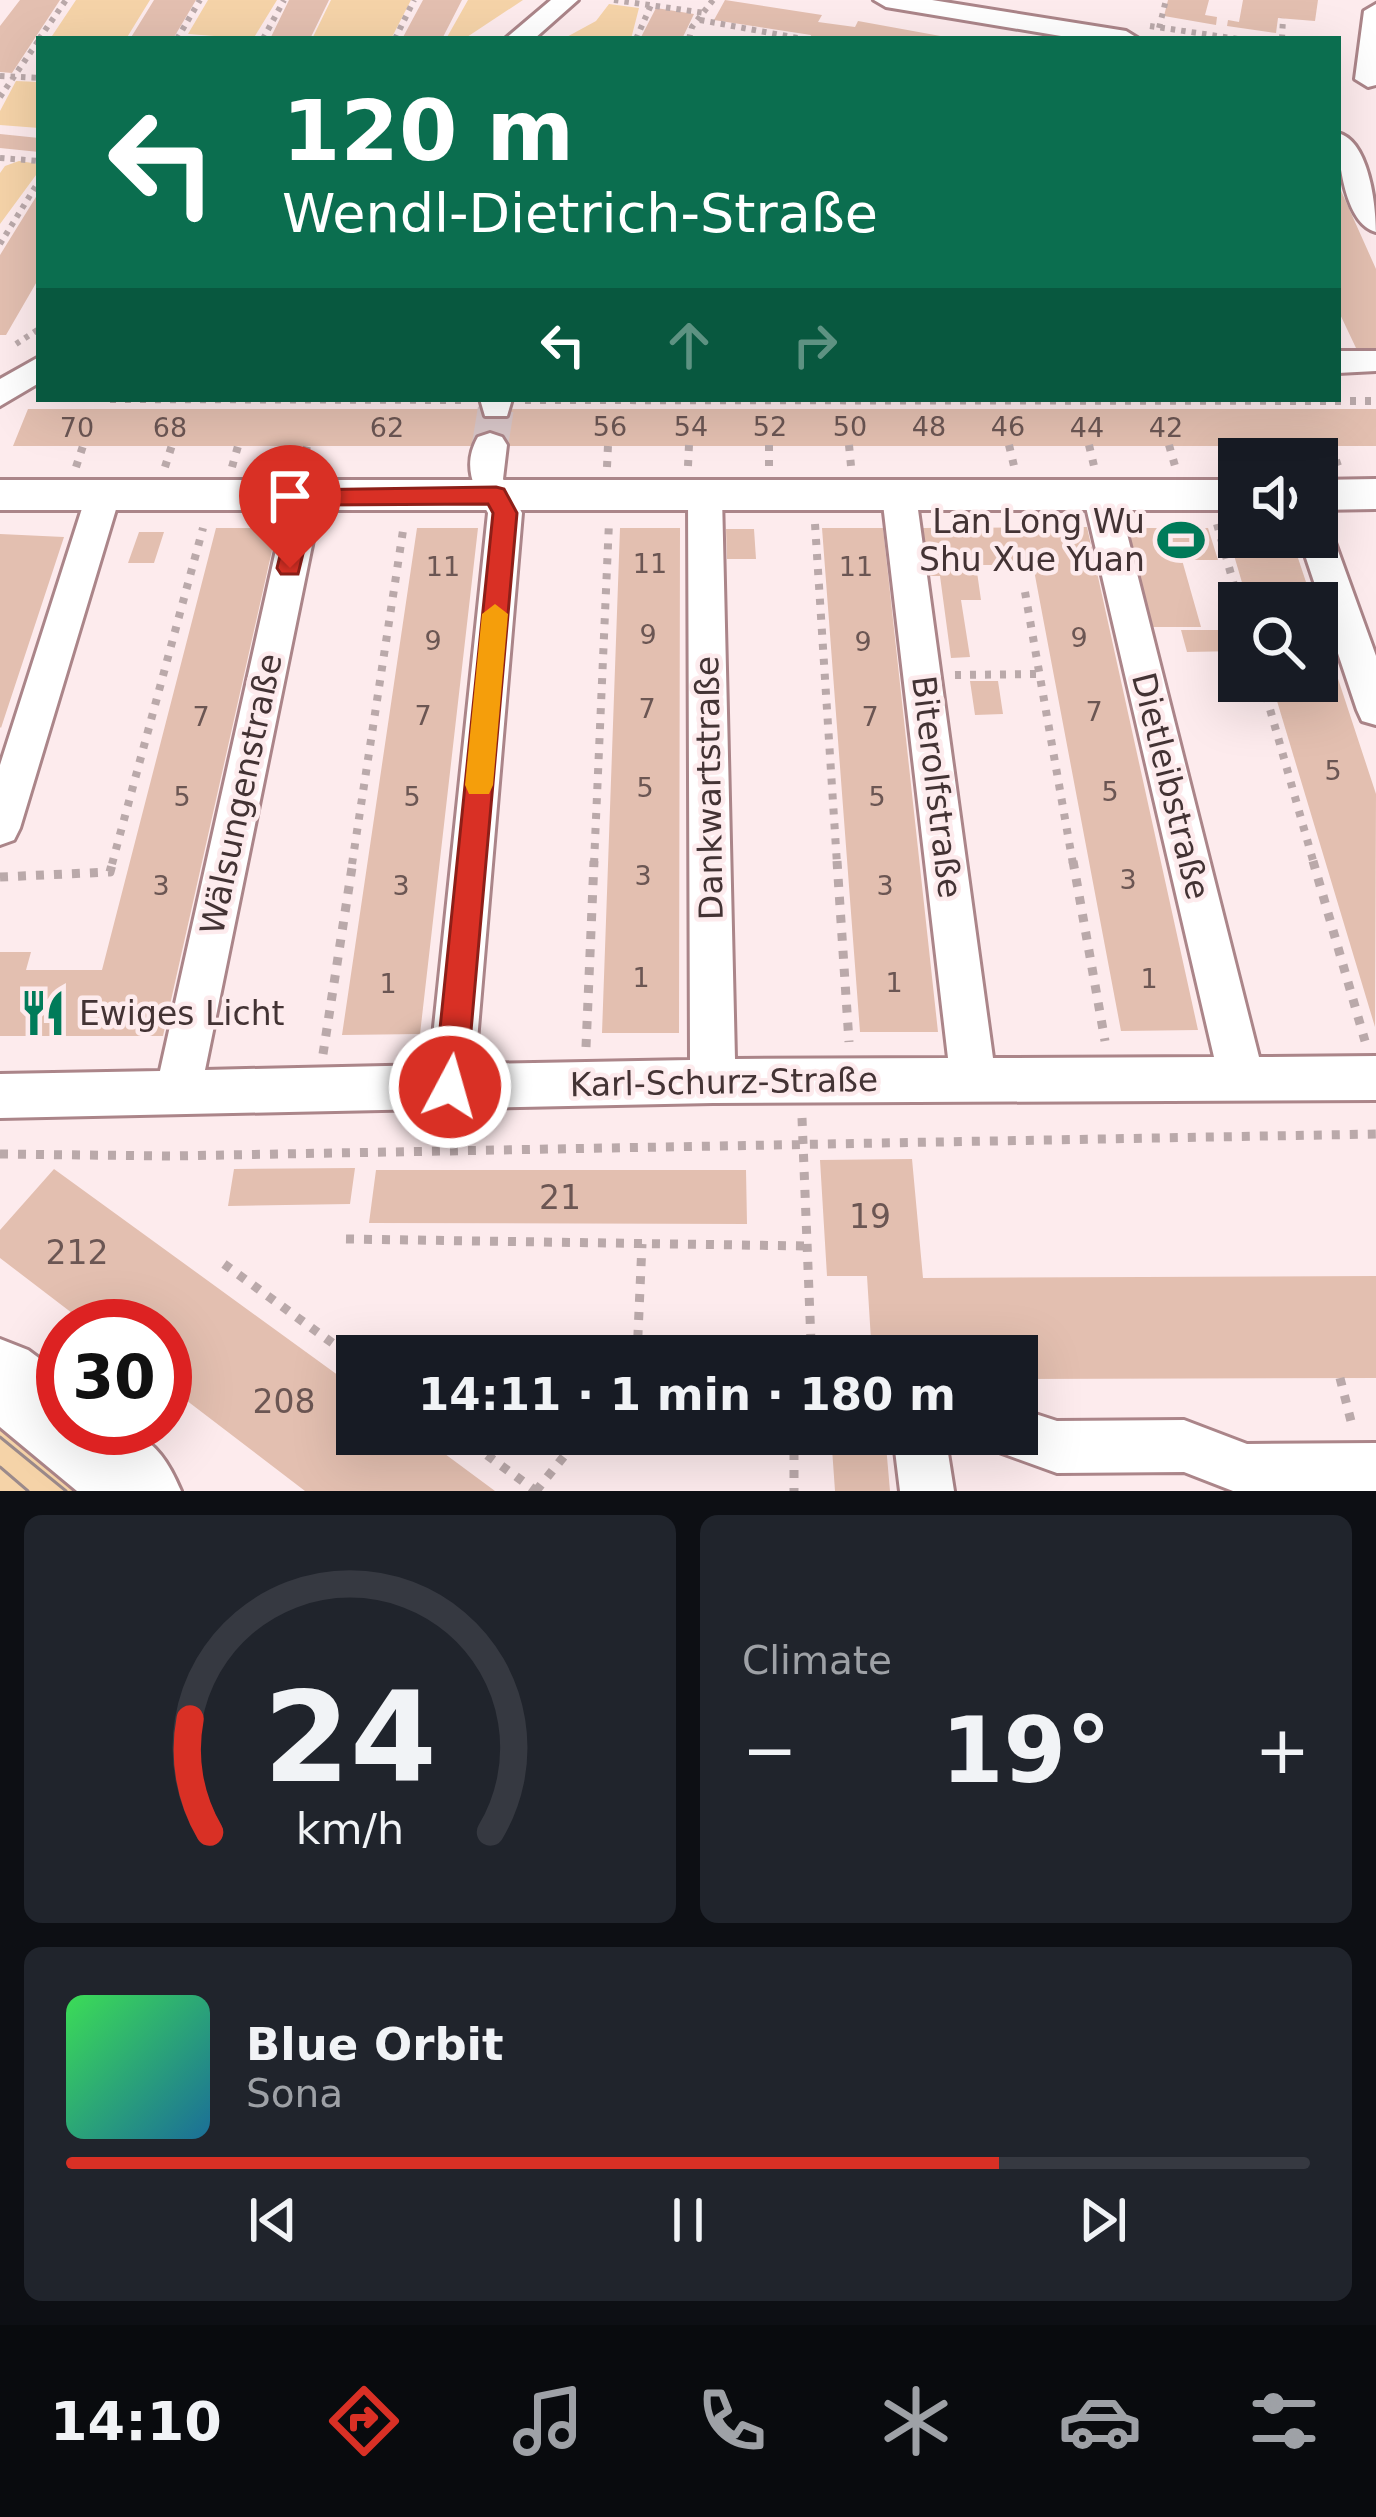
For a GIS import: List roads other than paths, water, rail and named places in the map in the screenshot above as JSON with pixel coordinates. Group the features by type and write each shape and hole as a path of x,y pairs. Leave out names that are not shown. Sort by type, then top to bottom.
{"main road":[{"path":"0,1378 36,1406"},
{"path":"97,1455 140,1491"}],"street":[{"path":"522,36 566,0"},
{"path":"886,0 998,28 1091,36"},
{"path":"1341,74 1372,79 1376,11"},
{"path":"1341,147 1376,223"},
{"path":"1341,362 1376,361"},
{"path":"0,395 36,370"},
{"path":"450,1087 505,513 486,479 490,446"},
{"path":"0,495 90,482 303,482 496,495 697,481 899,495 1097,480 1218,505"},
{"name":"Dietleibstraße","path":"1097,480 1241,1077"},
{"name":"Dankwartstraße","path":"697,481 713,1081"},
{"path":"0,828 90,482"},
{"name":"Wälsungenstraße","path":"178,1093 303,482"},
{"path":"1338,483 1376,494"},
{"name":"Biterolfstraße","path":"899,495 973,1078"},
{"path":"1323,558 1376,710"},
{"name":"Karl-Schurz-Straße","path":"0,1096 713,1081 1241,1077 1372,1066"},
{"path":"1038,1441 1058,1447 1184,1446 1230,1480 1376,1469"},
{"path":"922,1455 927,1491"}],"tunnel":[{"path":"490,445 496,408"}],"tram line":[{"path":"0,1437 66,1491"},
{"path":"0,1467 28,1491"}],"place":[{"name":"Lan Long Wu Shu Xue Yuan","path":"1181,540"},
{"name":"Ewiges Licht","path":"43,1013"}]}
